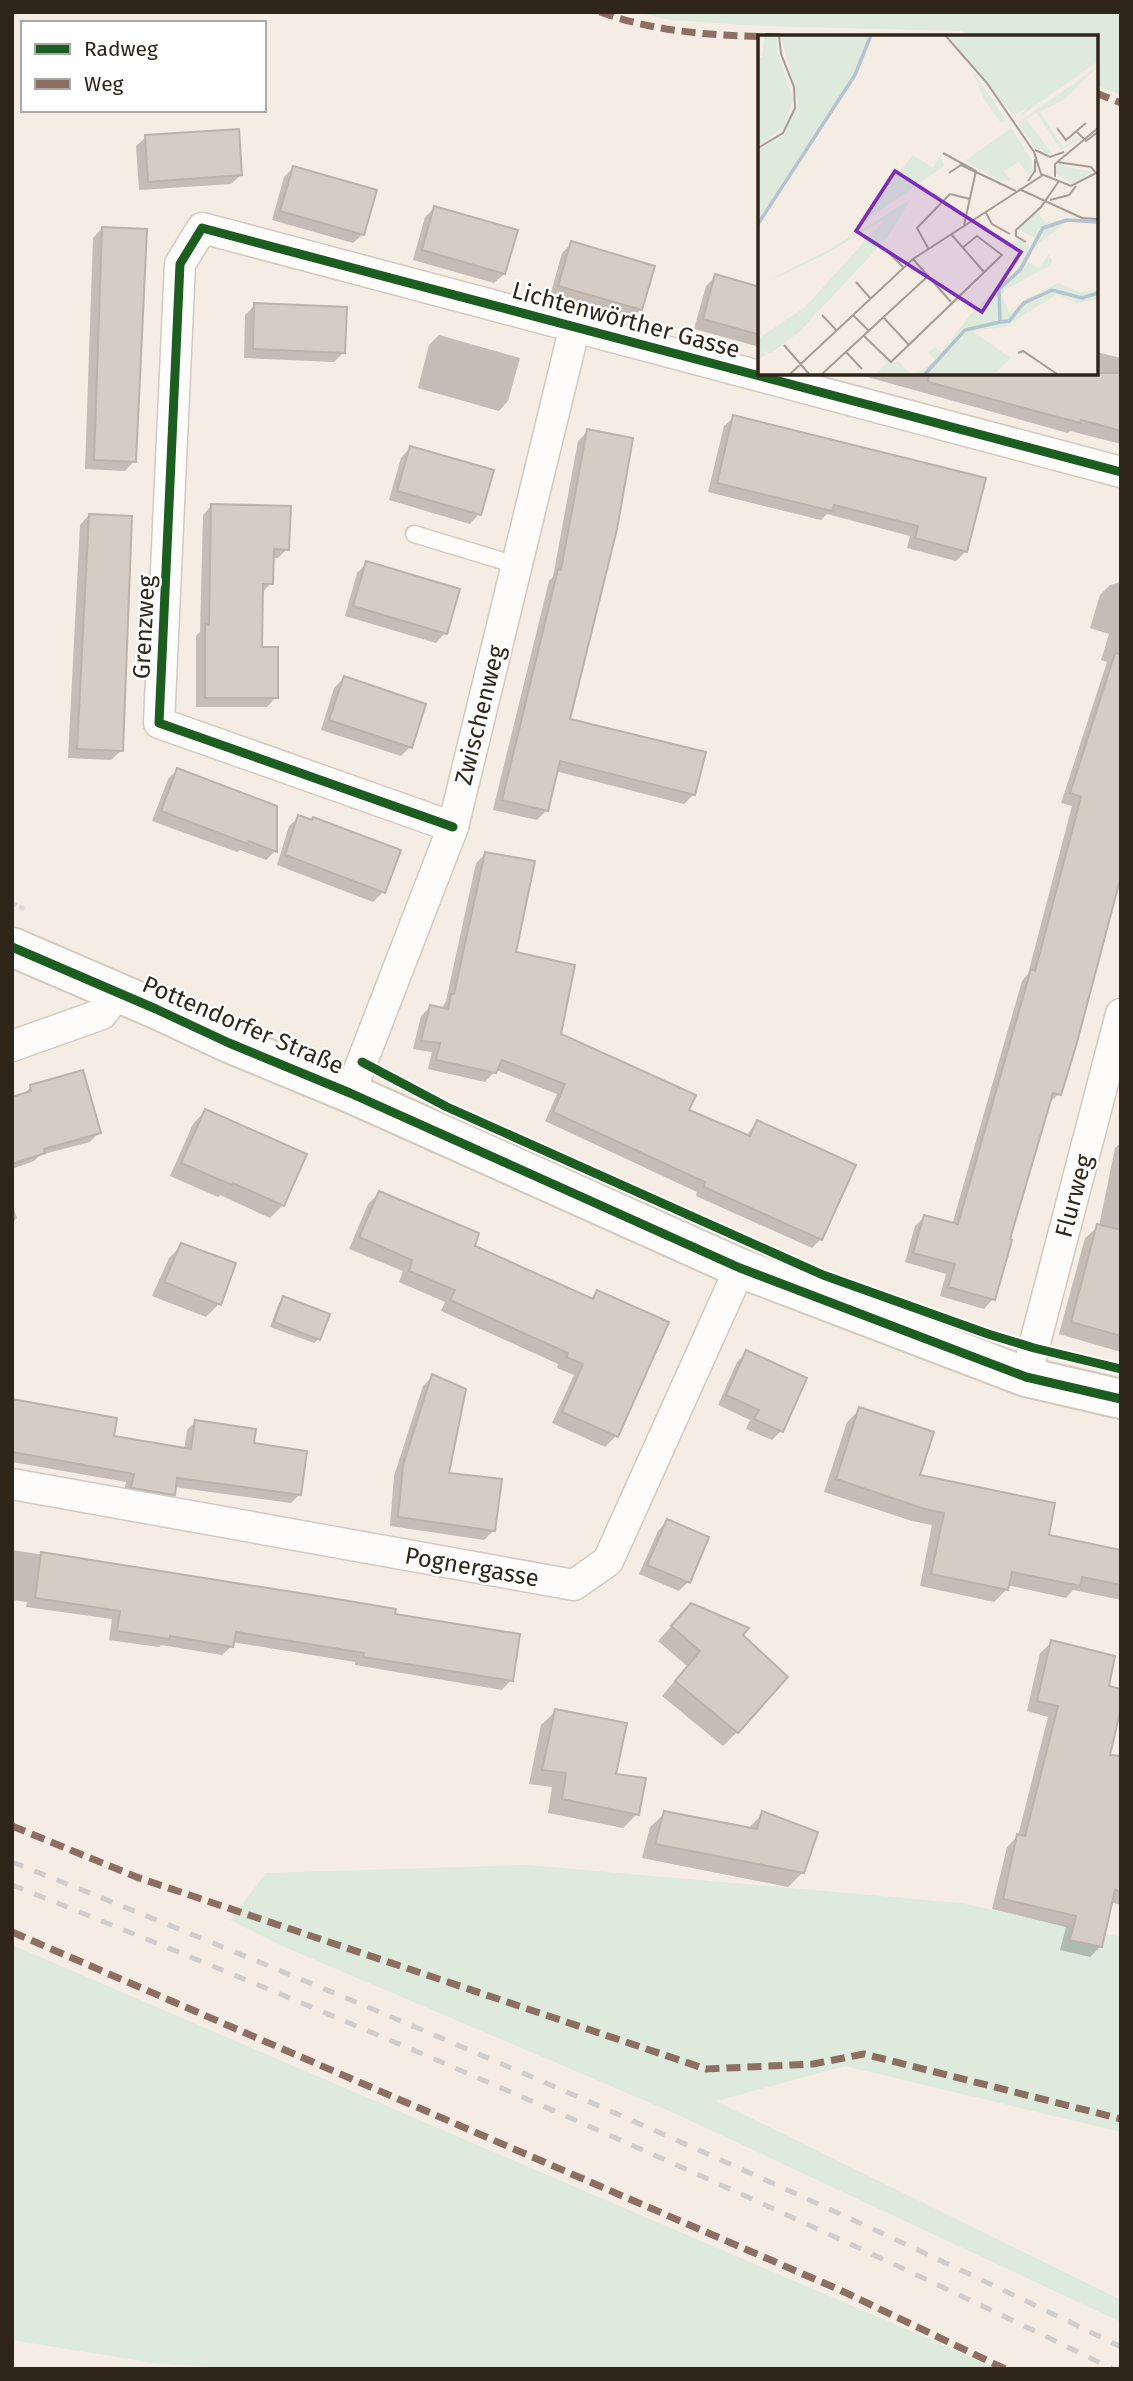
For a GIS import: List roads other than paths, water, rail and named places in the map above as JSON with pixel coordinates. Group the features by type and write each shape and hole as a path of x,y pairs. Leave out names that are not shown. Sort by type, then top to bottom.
{"main road":[{"name":"Pottendorfer Straße","path":"12,947 350,1093 740,1268 1026,1377 1121,1399"}],"street":[{"name":"Lichtenwörther Gasse","path":"202,228 1121,472"},
{"name":"Grenzweg","path":"202,228 180,264 159,723 453,827"},
{"name":"Zwischenweg","path":"350,1093 453,827 575,326"},
{"path":"12,1046 102,1014 118,992"},
{"name":"Flurweg","path":"1026,1377 1120,1020"},
{"name":"Pognergasse","path":"12,1484 574,1585 608,1561 740,1268"}],"lane":[{"path":"414,534 516,565"}],"railway":[{"path":"12,1862 293,1976 571,2094 985,2281 1121,2347"},
{"path":"12,1885 290,1998 567,2116 841,2240 1113,2369"}]}
